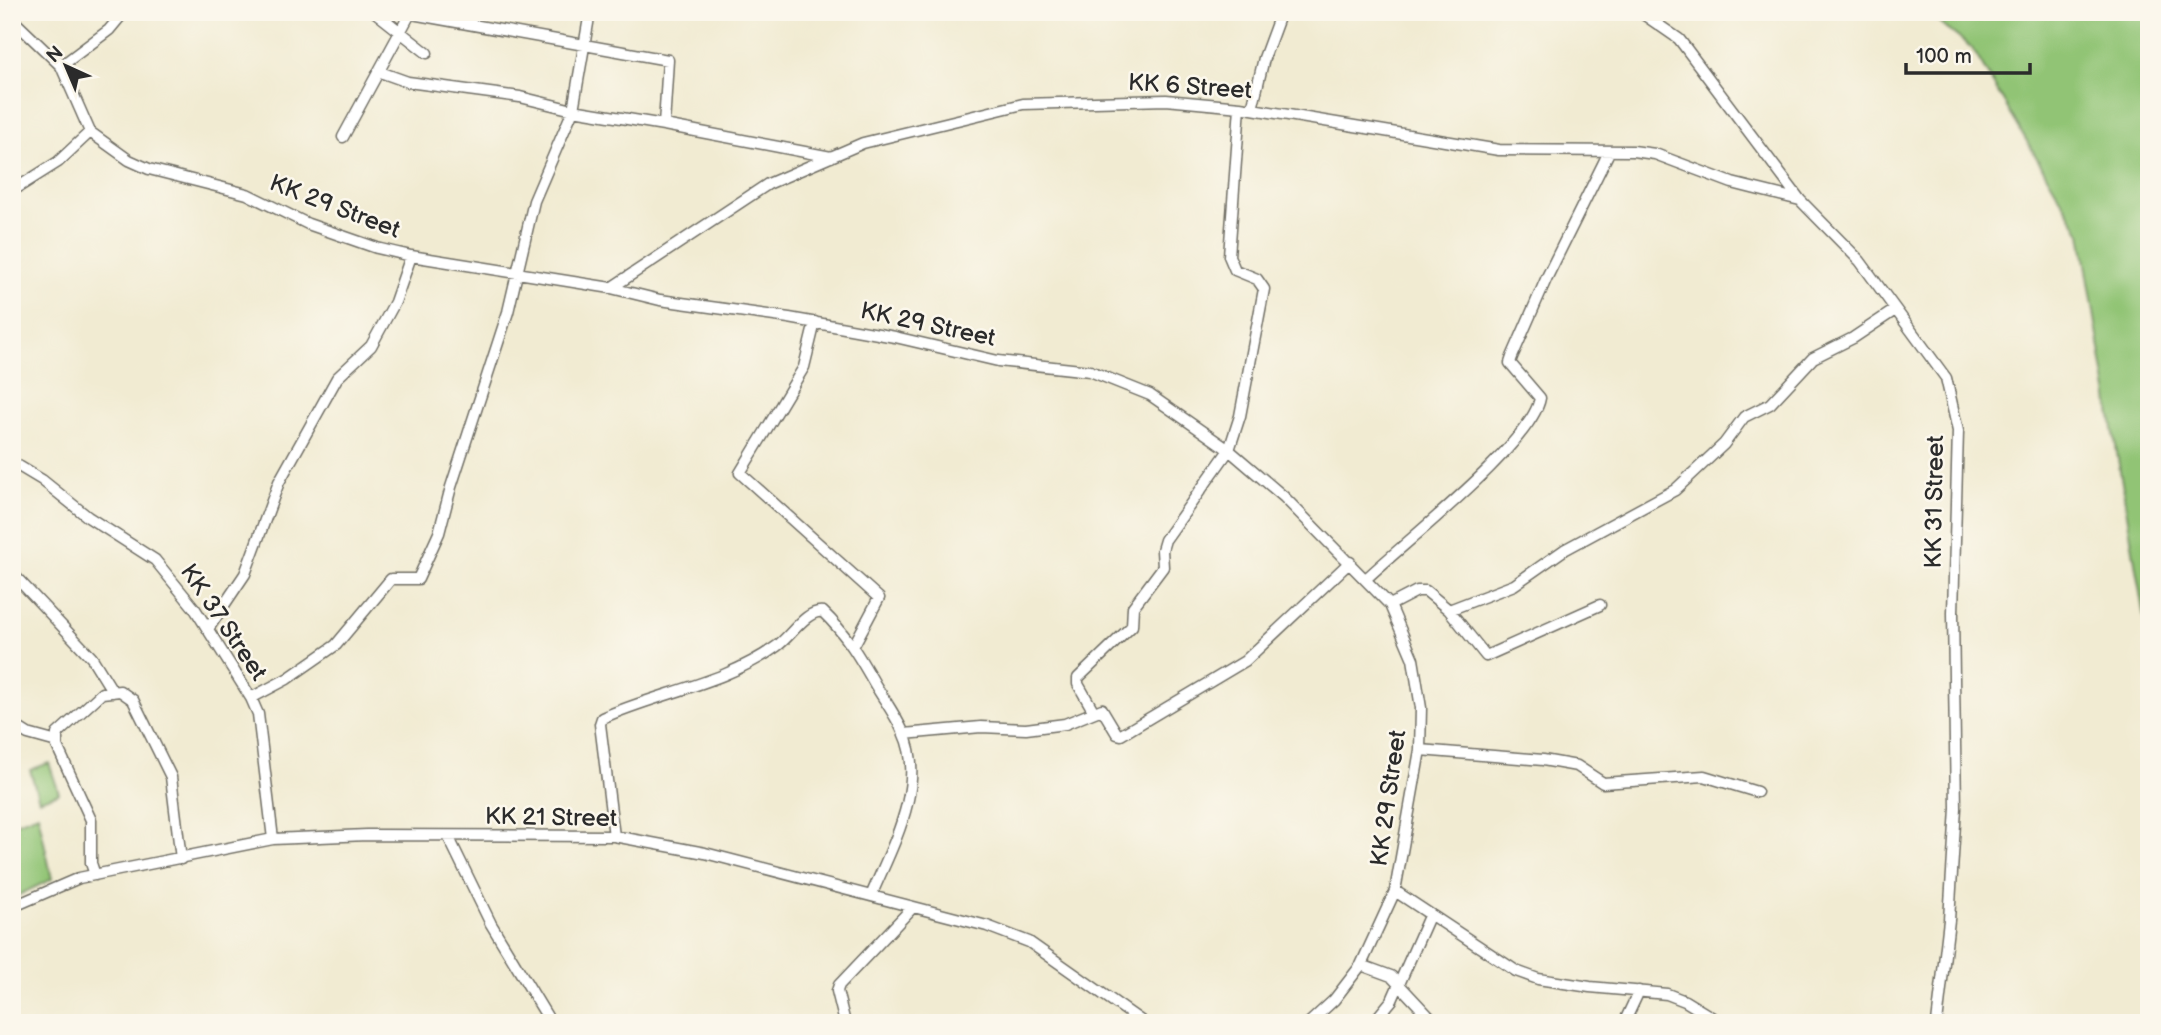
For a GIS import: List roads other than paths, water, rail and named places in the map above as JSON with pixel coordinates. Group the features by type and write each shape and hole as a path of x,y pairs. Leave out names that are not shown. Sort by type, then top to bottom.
{"street":[{"path":"61,66 109,30 124,12"},
{"path":"375,12 428,53"},
{"path":"251,698 287,679 336,645 391,579 399,576 414,580 421,576 439,533 518,273 534,201 573,110 590,12"},
{"path":"1252,109 1265,58 1281,12"},
{"name":"KK 31 Street","path":"1640,12 1679,39 1800,200 1860,261 1946,378 1958,431 1953,612 1956,808 1949,920 1937,1023"},
{"path":"343,136 380,72 407,13 668,60 664,125"},
{"path":"12,19 61,66 90,132 58,162 12,191"},
{"path":"380,72 408,82 520,97 573,110 831,157"},
{"name":"KK 6 Street","path":"611,288 768,184 863,143 1023,104 1166,100 1240,107 1499,150 1655,154 1732,183 1800,200"},
{"path":"1094,712 1078,684 1078,678 1132,626 1132,607 1163,567 1162,550 1165,540 1229,450 1240,416 1264,289 1257,279 1235,270 1230,256 1240,107"},
{"name":"KK 29 Street","path":"90,132 129,160 149,169 239,191 308,223 377,248 411,256 611,288 660,300 815,322 998,361 1090,371 1150,395 1229,450 1284,497 1367,578 1390,605 1413,659 1421,708 1420,750 1395,891 1361,965 1334,1000 1309,1023"},
{"path":"1367,578 1490,467 1529,426 1538,409 1540,398 1510,363 1547,277 1609,152"},
{"path":"208,629 245,574 279,482 337,378 371,345 400,291 411,256"},
{"path":"1449,610 1514,585 1564,550 1675,490 1715,454 1744,417 1770,404 1813,358 1853,338 1895,310"},
{"path":"815,322 804,368 740,473 878,598 853,645"},
{"name":"KK 37 Street","path":"12,462 42,480 88,517 155,560 208,629 251,698 260,726 273,839"},
{"path":"904,734 981,727 1026,729 1065,724 1102,709 1117,734 1128,733 1245,661 1350,562"},
{"path":"12,573 92,658 113,692"},
{"path":"1390,605 1417,591 1426,591 1449,610 1486,656 1600,605"},
{"path":"614,836 600,724 602,718 733,673 791,636 816,611 823,612 853,645 904,734 912,768 911,785 893,845 871,896"},
{"path":"95,875 92,863 91,820 57,742 57,734 102,693 120,691 134,700 171,777 181,859"},
{"path":"12,724 28,734 57,742"},
{"path":"1420,750 1532,758 1577,766 1603,783 1703,776 1757,792"},
{"name":"KK 21 Street","path":"12,907 62,885 95,875 273,839 367,835 450,838 614,836 705,853 913,908 963,918 1029,942 1144,1023"},
{"path":"450,838 491,924 551,1023"},
{"path":"1395,891 1516,971 1538,979 1667,994 1685,1001 1721,1023"},
{"path":"845,1023 837,992 839,985 913,908"},
{"path":"1373,1023 1392,1000 1430,914"},
{"path":"1361,965 1399,983 1435,1023"},
{"path":"1624,1023 1639,991"}]}
